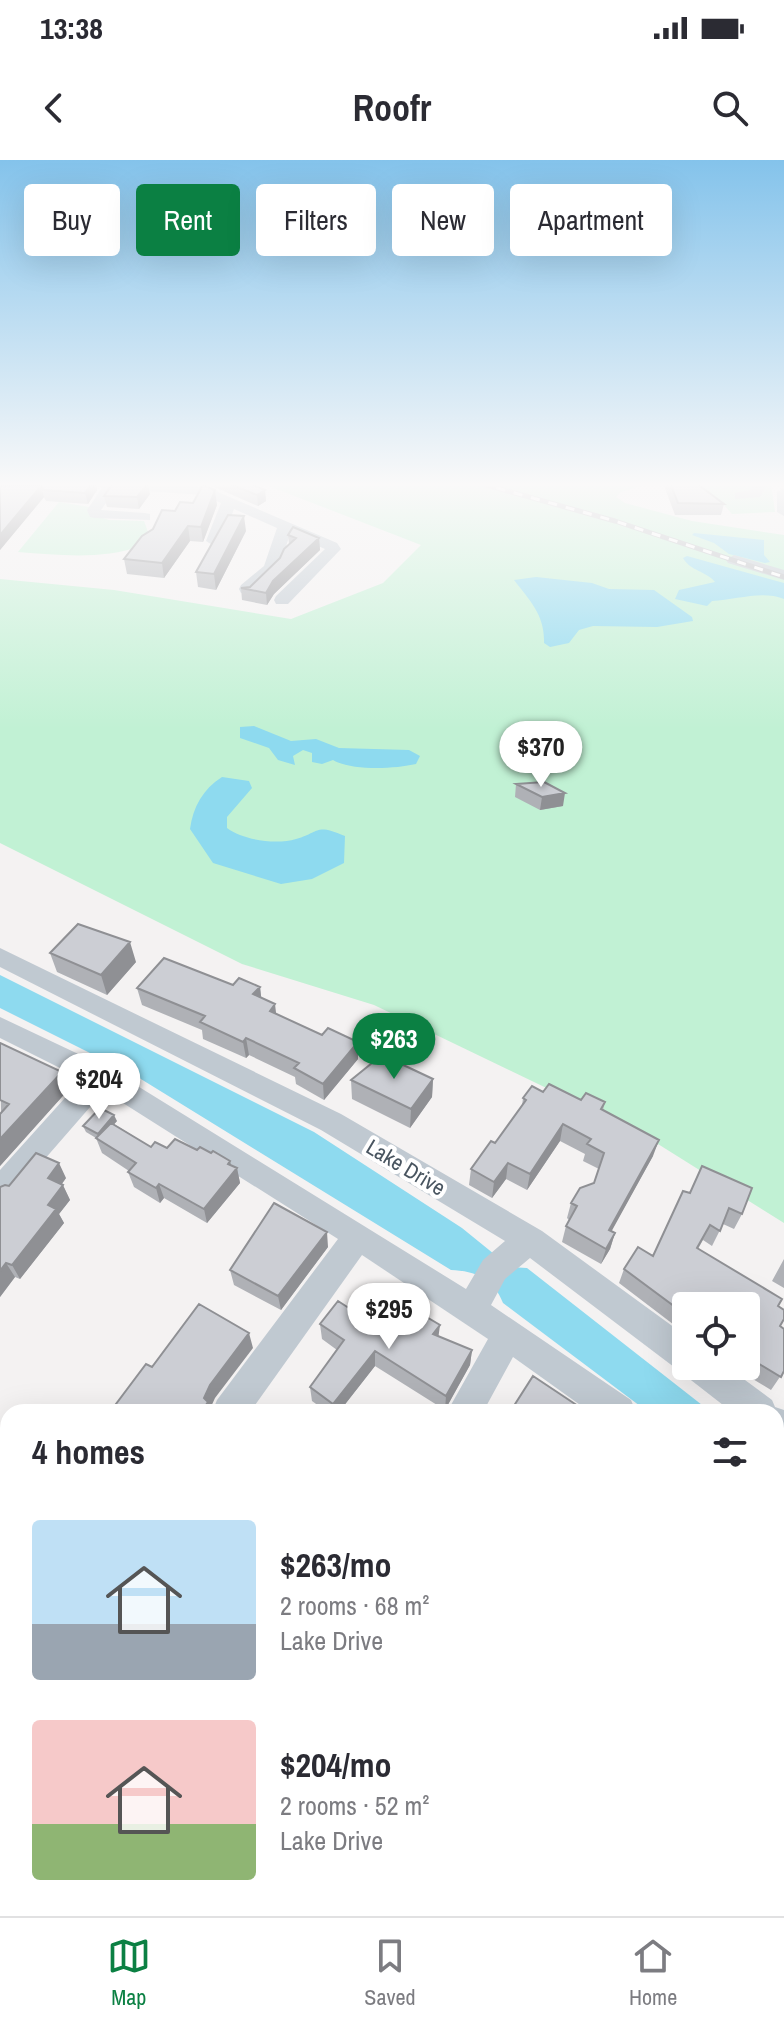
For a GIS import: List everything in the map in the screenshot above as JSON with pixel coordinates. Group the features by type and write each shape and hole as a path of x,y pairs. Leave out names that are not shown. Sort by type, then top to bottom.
{"street":[{"path":"243,593 272,565"},
{"path":"282,600 317,565"},
{"path":"750,565 784,575"},
{"name":"Lake Drive","path":"0,957 331,1122 531,1241 672,1346"},
{"path":"0,1027 101,1076 358,1236 508,1334 608,1404"},
{"path":"0,1190 101,1076"},
{"path":"235,1404 358,1236"},
{"path":"472,1310 489,1272 504,1256 531,1241"},
{"path":"469,1404 508,1334"},
{"path":"718,1380 749,1404"}],"green space":[{"path":"401,565 784,565 784,1223 642,1134 374,1005 242,964 0,843 0,579 114,590 291,619 383,583"}],"water":[{"path":"690,565 719,565 784,583 784,599 758,595 712,601 707,606 675,599 679,590 715,582"},
{"path":"536,577 592,583 609,589 654,590 692,617 693,621 657,627 593,626 579,630 569,643 550,647 544,643 542,624 535,609 514,580"},
{"path":"254,726 291,741 316,739 339,748 409,750 420,756 416,764 362,767 333,760 322,764 312,762 312,753 303,750 293,756 295,765 278,760 269,748 240,738 240,727"},
{"path":"222,777 249,781 252,788 227,817 227,828 242,836 270,841 288,841 323,829 335,832 345,836 344,863 312,879 281,884 213,863 190,829 200,799"},
{"path":"0,975 314,1132 462,1228 510,1267 527,1268 701,1404 637,1404 503,1303 495,1288 483,1278 451,1270 136,1076 0,1008"}],"building":[{"path":"200,565 219,565 214,574 196,572"},
{"path":"273,565 290,565 273,581 266,593 241,588 250,587"},
{"path":"544,782 565,793 542,797 516,784"},
{"path":"78,924 130,942 101,975 50,953"},
{"path":"164,958 233,985 239,978 260,987 253,994 275,1004 270,1011 322,1035 328,1028 358,1042 323,1084 294,1068 299,1063 246,1038 243,1042 200,1022 205,1016 137,988"},
{"path":"0,1043 62,1072 0,1139 0,1114 9,1104 0,1100"},
{"path":"382,1055 433,1079 411,1109 351,1080"},
{"path":"549,1084 581,1100 586,1093 605,1102 601,1109 659,1140 609,1230 615,1233 606,1249 566,1226 577,1206 571,1203 580,1188 594,1183 604,1153 587,1144 591,1139 563,1124 530,1174 508,1163 494,1182 471,1169 491,1141 495,1143 526,1100 523,1098 532,1086 543,1092"},
{"path":"100,1108 114,1115 98,1134 83,1126"},
{"path":"111,1123 151,1147 155,1142 167,1148 175,1139 197,1150 200,1147 211,1153 213,1151 237,1168 204,1209 159,1184 156,1188 128,1172 136,1163 96,1138"},
{"path":"36,1153 59,1163 48,1178 63,1185 48,1205 56,1209 12,1265 6,1263 0,1271 0,1187 9,1186"},
{"path":"702,1166 752,1188 742,1214 729,1208 720,1231 710,1225 697,1248 782,1299 778,1306 784,1310 780,1326 784,1329 784,1371 781,1377 760,1364 760,1292 672,1292 672,1305 624,1269 638,1247 653,1256 683,1191 690,1193"},
{"path":"274,1203 327,1232 278,1296 230,1270"},
{"path":"338,1301 389,1334 408,1306 440,1325 433,1334 472,1350 446,1396 375,1351 333,1404 310,1387 344,1340 320,1324"},
{"path":"199,1304 249,1333 210,1385 204,1398 207,1404 116,1404 146,1364 152,1367"},
{"path":"533,1376 575,1404 515,1404"}],"railway":[{"path":"748,565 784,577"}]}
